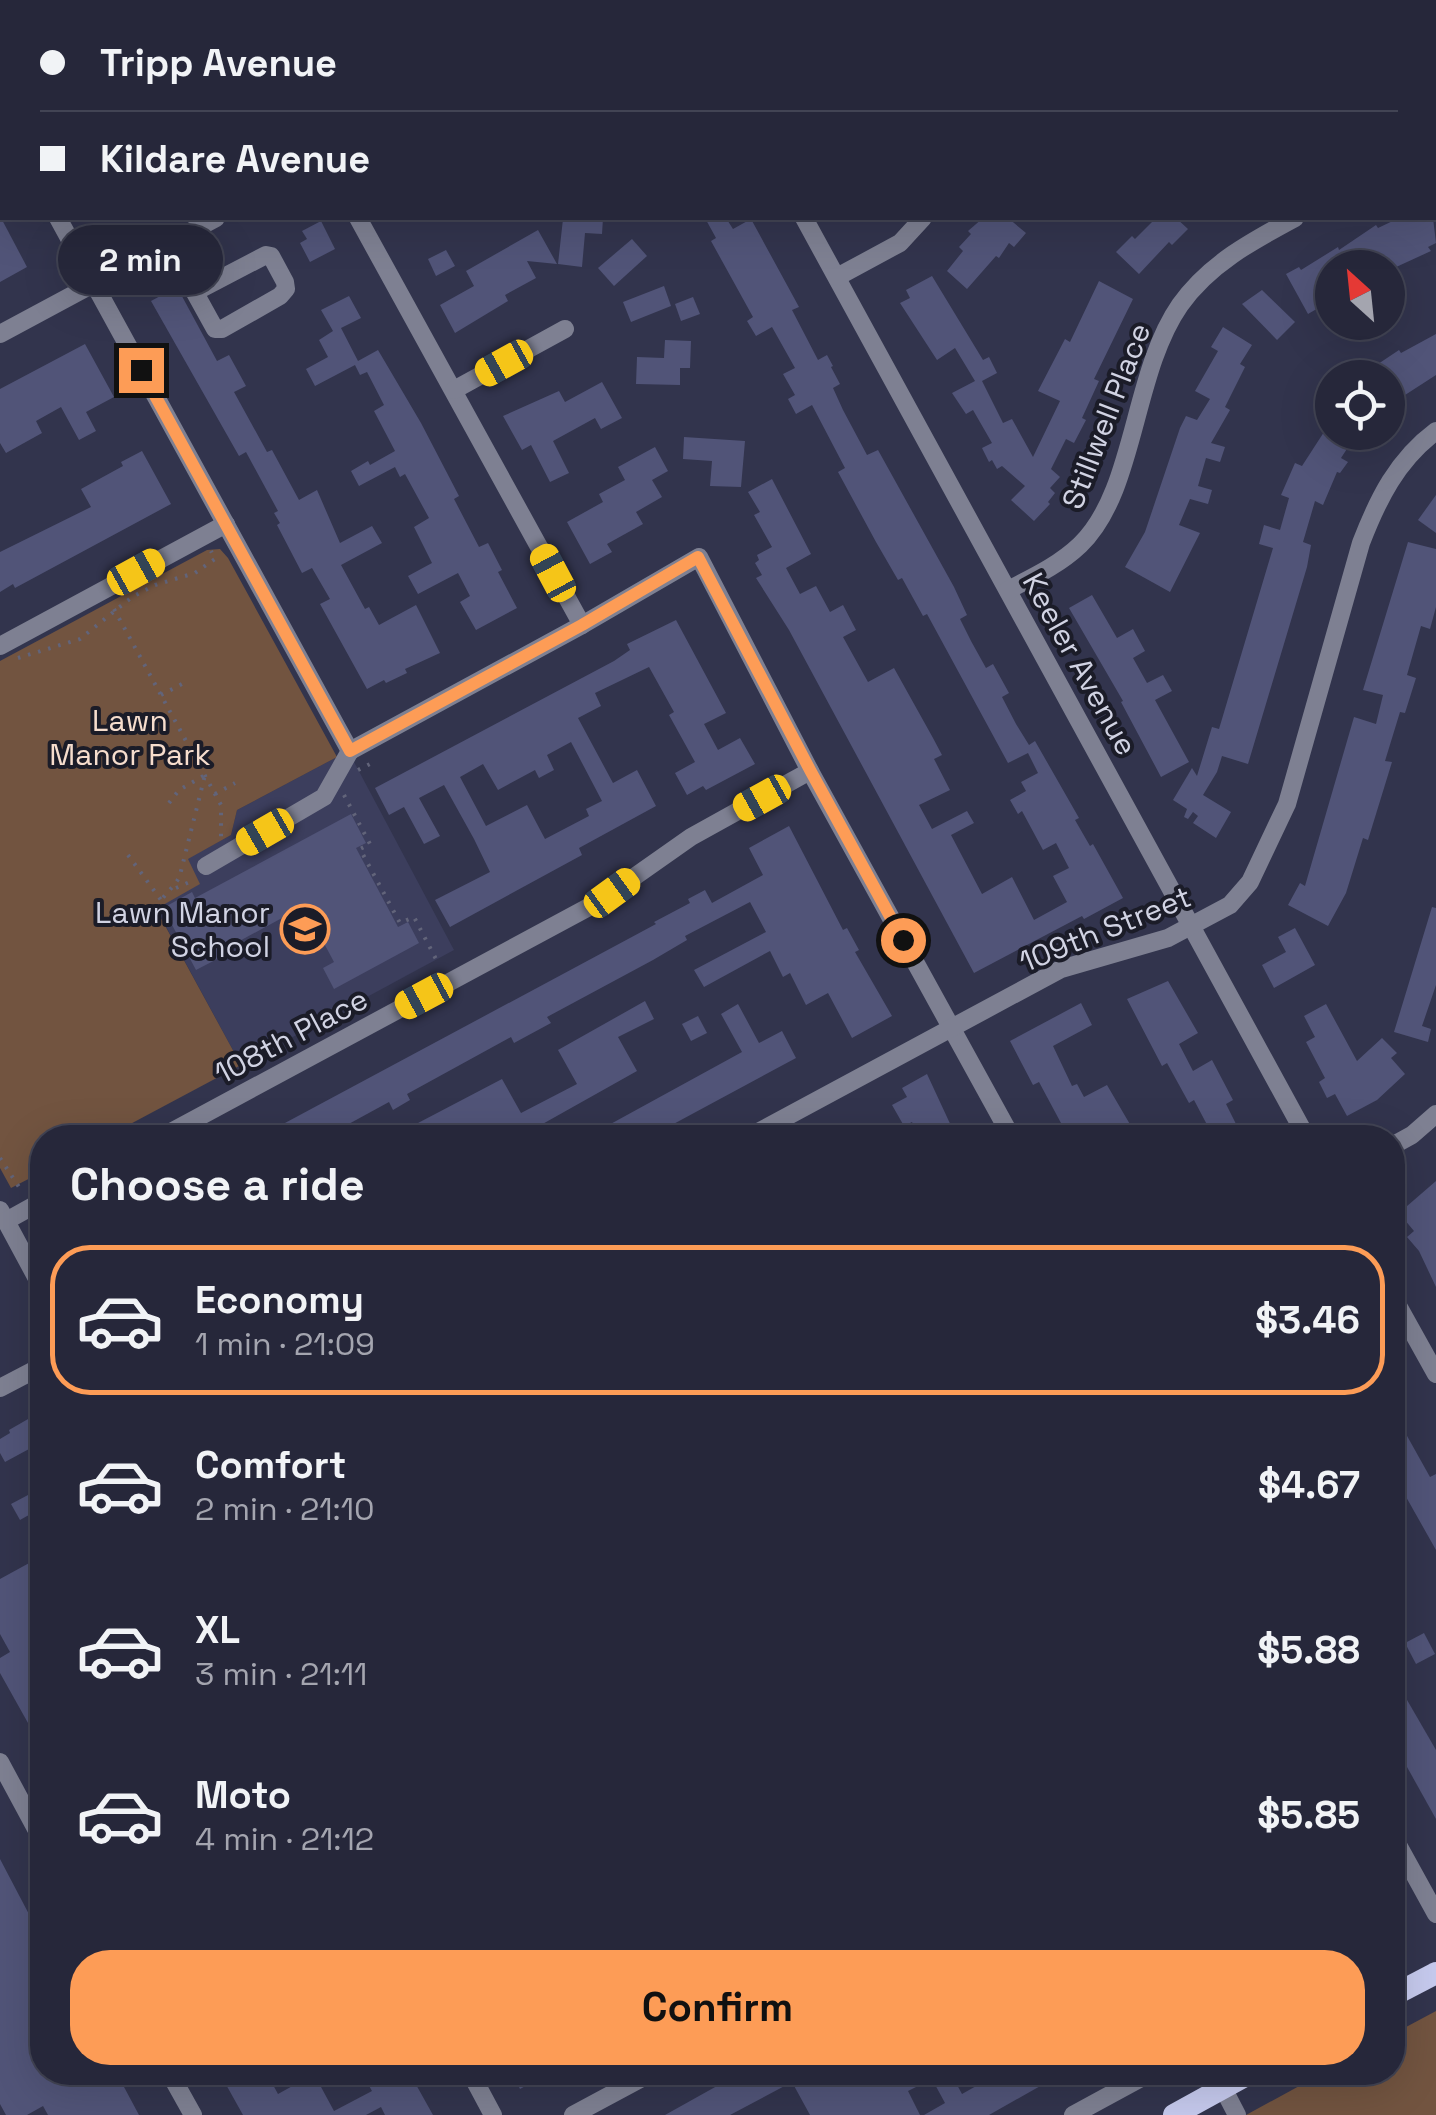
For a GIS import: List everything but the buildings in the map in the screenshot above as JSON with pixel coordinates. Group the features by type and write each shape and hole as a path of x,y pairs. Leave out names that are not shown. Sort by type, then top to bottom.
{"main road":[{"path":"1405,1989 1436,1972"},
{"path":"1174,2115 1229,2085"}],"street":[{"path":"59,220 350,751"},
{"path":"0,334 212,220"},
{"path":"359,220 582,625"},
{"name":"Keeler Avenue","path":"805,220 1300,1125"},
{"path":"838,277 900,243 922,220"},
{"name":"Stillwell Place","path":"1008,590 1063,559 1098,524 1111,499 1152,360 1178,308 1216,267 1242,246 1291,220"},
{"path":"168,244 215,329 222,329 286,290 271,256 266,255 195,292"},
{"path":"454,390 565,329"},
{"name":"109th Street","path":"772,1125 1061,970 1193,928 1230,906 1250,882 1288,804 1361,542 1376,503 1401,464 1436,431"},
{"path":"3,654 226,524"},
{"path":"202,872 324,797 350,751 698,557 1005,1125"},
{"name":"108th Place","path":"184,1125 600,901 690,837 810,770"},
{"path":"1405,1139 1436,1114"},
{"path":"30,1206 3,1216 30,1266"},
{"path":"1405,1318 1436,1374"},
{"path":"0,1388 30,1372"},
{"path":"0,1762 30,1818"},
{"path":"1405,1858 1436,1914"},
{"path":"177,2085 192,2115"},
{"path":"477,2085 493,2115"},
{"path":"574,2115 629,2085"},
{"path":"1073,2115 1128,2085"},
{"path":"1224,2088 1237,2115"}],"path":[{"path":"3,654 80,639 114,610 155,585 195,574 211,564 215,559 211,551"},
{"path":"114,610 221,806 221,840"},
{"path":"161,695 182,684"},
{"path":"346,777 372,763"},
{"path":"170,803 179,790 205,775"},
{"path":"176,888 205,775"},
{"path":"215,794 235,783"},
{"path":"340,789 370,844 360,849 400,924 414,917 437,962"},
{"path":"128,855 160,903 202,872"},
{"path":"0,1158 20,1187"}],"shaded area":[{"name":"Lawn Manor School","path":"337,757 353,760 454,950 241,1065 156,908 187,859 231,835 237,810"}],"green space":[{"name":"Lawn Manor Park","path":"220,549 228,558 337,757 237,810 231,835 188,859 200,884 156,909 241,1065 128,1125 30,1125 30,1178 11,1188 0,1168 0,661 207,550"},
{"path":"1436,2011 1436,2115 1246,2115 1301,2085 1405,2085 1405,2028"}],"place":[{"name":"Lawn Manor School","path":"305,929"}],"route":[{"path":"141,370 350,751 698,557 903,940"}]}
